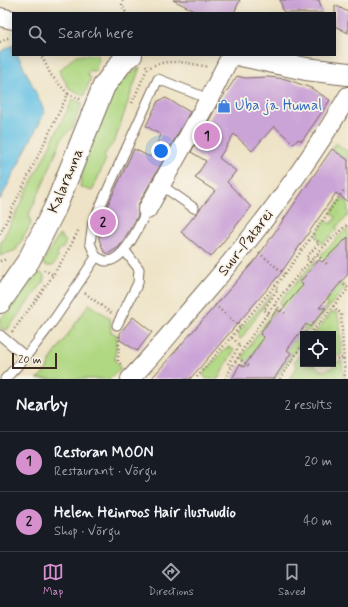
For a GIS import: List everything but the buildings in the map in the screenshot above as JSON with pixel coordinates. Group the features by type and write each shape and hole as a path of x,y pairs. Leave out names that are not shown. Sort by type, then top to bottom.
{"street":[{"path":"247,56 306,69 348,74"},
{"name":"Kalaranna","path":"0,302 29,260 37,245 62,193 104,86 134,59"},
{"path":"147,210 228,62"},
{"name":"Suur-Patarei","path":"127,374 161,346 244,248 286,190 348,96"}],"lane":[{"path":"147,210 125,251 115,258 106,261 96,257 90,243 93,222 158,80 209,99"},
{"path":"161,185 194,208"},
{"path":"118,328 138,283 139,269 125,251"},
{"path":"5,379 44,335 96,257"},
{"path":"3,337 26,357"}],"path":[{"path":"123,0 122,5 126,12"},
{"path":"0,42 5,22"},
{"path":"42,56 51,75 68,94 86,102"},
{"path":"130,110 134,59 160,63 228,62"},
{"path":"0,234 68,94"},
{"path":"197,377 275,287 344,190"},
{"path":"3,337 39,297 66,255 82,223"},
{"path":"225,379 275,305 317,255 348,224"},
{"path":"311,262 306,258 319,243 312,237"},
{"path":"257,251 285,274"},
{"path":"317,255 326,264"},
{"path":"312,331 348,288 342,282"},
{"path":"77,286 110,312"},
{"path":"269,313 264,310 278,289 275,287"},
{"path":"213,304 240,327"},
{"path":"275,305 285,313"},
{"path":"333,306 341,314 345,379"},
{"path":"118,328 118,361 127,374"},
{"path":"232,338 240,345 228,364 232,367"},
{"path":"280,379 300,349"},
{"path":"238,358 249,366"},
{"path":"336,359 344,358"}],"green space":[{"path":"75,56 98,56 99,59 95,72 90,70 87,75 91,78 84,96 69,88 59,71"},
{"path":"140,67 115,140 107,150 104,157 106,159 92,191 80,187 85,156 111,91"},
{"path":"73,99 82,103 73,127 62,138 29,214 31,224 16,250 0,256 0,245"},
{"path":"336,143 348,152 348,160 332,149"},
{"path":"341,199 348,202 348,216 336,227 338,229 322,244 316,235 325,221 332,224 336,217 331,213"},
{"path":"348,228 348,237 328,256 331,260 328,263 321,256 321,254"},
{"path":"59,235 66,241 63,248 60,249 57,254 58,257 53,266 42,264"},
{"path":"316,260 319,260 300,282 303,285 287,310 280,306 280,301"},
{"path":"38,272 44,275 44,281 7,330 0,328 0,320"},
{"path":"341,283 346,287 309,331 307,331 302,327 305,323 310,326 328,305 325,301"},
{"path":"273,293 241,339 239,338 238,333"},
{"path":"89,304 110,318 111,332 117,335 115,360 121,369 109,379 37,379 47,369 51,359"},
{"path":"277,309 260,334 264,337 249,360 250,365 244,360 243,356 274,310"},
{"path":"332,312 337,313 340,324 342,355 336,356 336,331 316,331"},
{"path":"300,331 300,343 276,379 267,379 275,377 291,353 287,350"},
{"path":"229,347 234,350 218,379 206,379 203,374 225,349"},
{"path":"300,354 300,367 317,367 320,370 327,370 332,367 336,367 336,362 342,361 344,379 289,379 297,367 294,362"}],"water":[{"path":"12,46 12,56 18,56 45,112 0,200 0,52"}],"place":[{"name":"Uba ja Humal","path":"224,106"},
{"name":"Restoran MOON","path":"207,136"},
{"name":"Helen Heinroos Hair ilustuudio","path":"103,222"}]}
